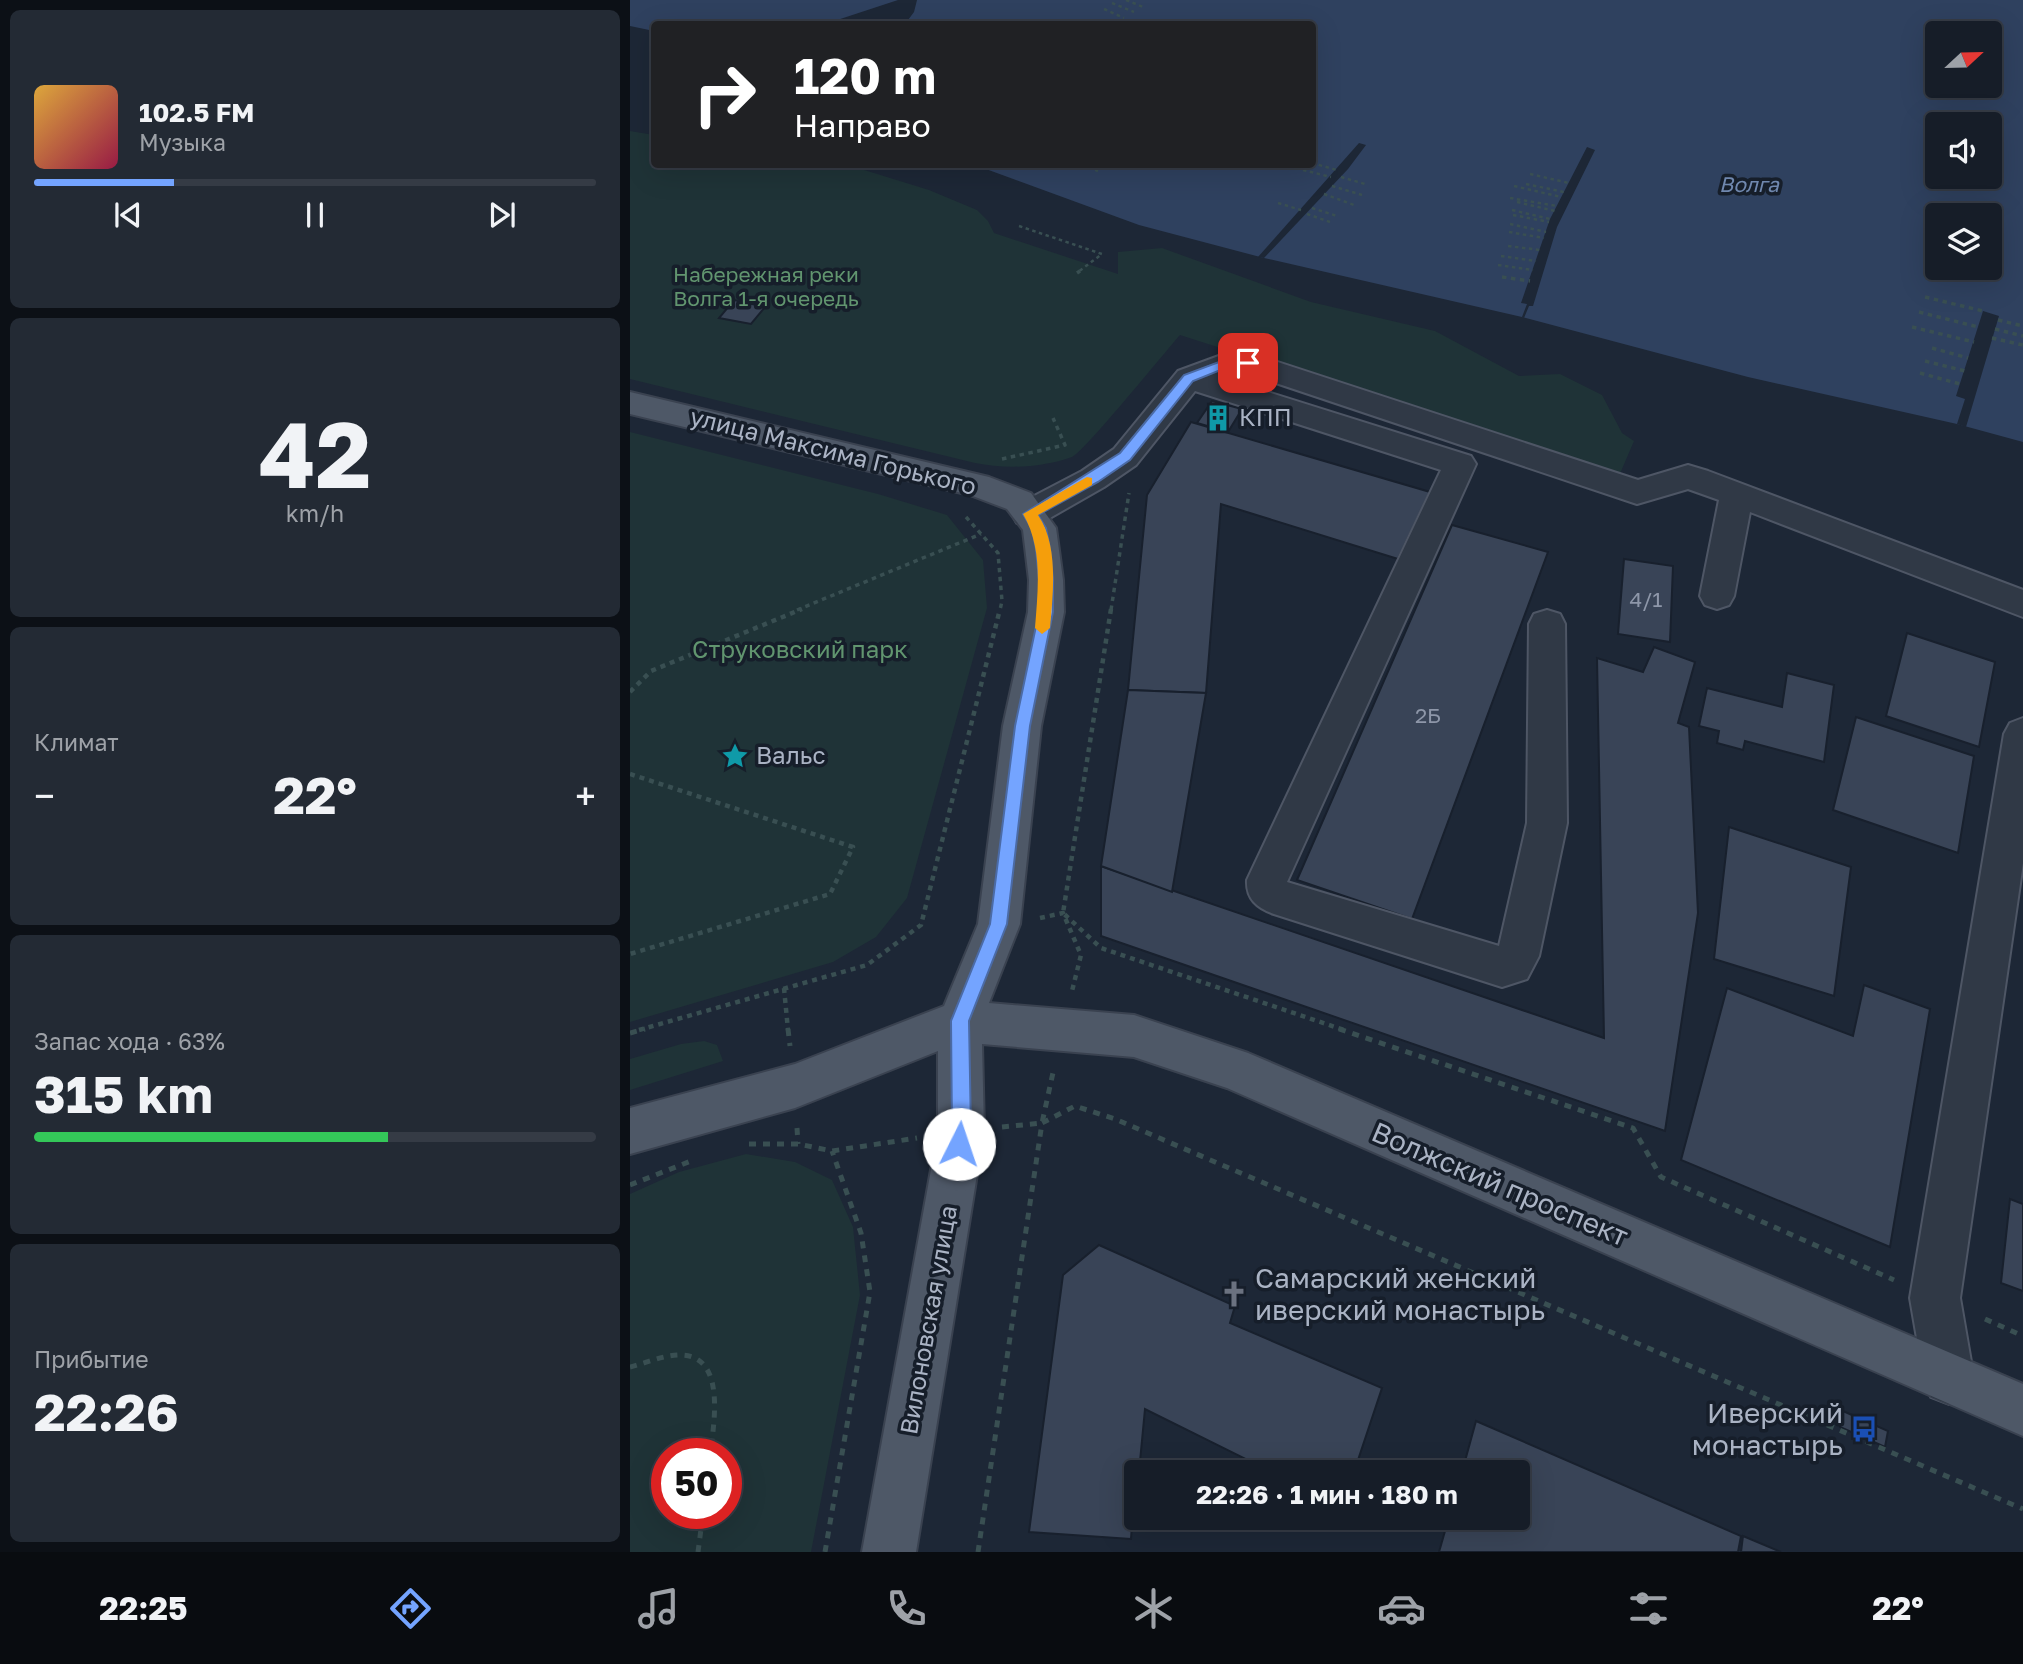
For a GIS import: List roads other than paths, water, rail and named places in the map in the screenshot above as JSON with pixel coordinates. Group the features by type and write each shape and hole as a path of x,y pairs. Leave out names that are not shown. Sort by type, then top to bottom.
{"main road":[{"name":"улица Максима Горького","path":"630,403 977,485 1019,501 1030,514"},
{"name":"Вилоновская улица","path":"889,1552 961,1131 960,1021 999,924 1022,726 1046,612 1043,549 1039,528 1030,514"},
{"path":"630,1131 794,1086 960,1021"},
{"name":"Волжский проспект","path":"960,1021 1134,1036 1232,1068 2023,1410"}],"lane":[{"path":"1030,514 1093,479 1125,457 1189,378 1227,363 1248,363 1637,492 1688,477 2023,604"},
{"path":"1189,378 1460,464 1267,880 1267,889 1274,896 1502,967 1512,965 1518,956 1547,822 1547,624"},
{"path":"1717,596 1737,495"},
{"path":"1949,1379 1935,1298 2023,734"}],"water":[{"path":"630,0 898,0 834,21 651,21 651,30 630,26"},
{"name":"Волга","path":"917,0 2023,0 2023,442 1957,424 1748,377 1522,317 1264,258 1139,225 983,168 1316,168 1316,21 907,21 914,12"}],"place":[{"name":"КПП","path":"1218,418"},
{"name":"Вальс","path":"735,756"},
{"name":"Самарский женский иверский монастырь","path":"1234,1294"},
{"name":"Иверский монастырь","path":"1864,1429"}],"park label":[{"name":"Набережная реки Волга 1-я очередь","path":"766,287"},
{"name":"Струковский парк","path":"800,650"}]}
